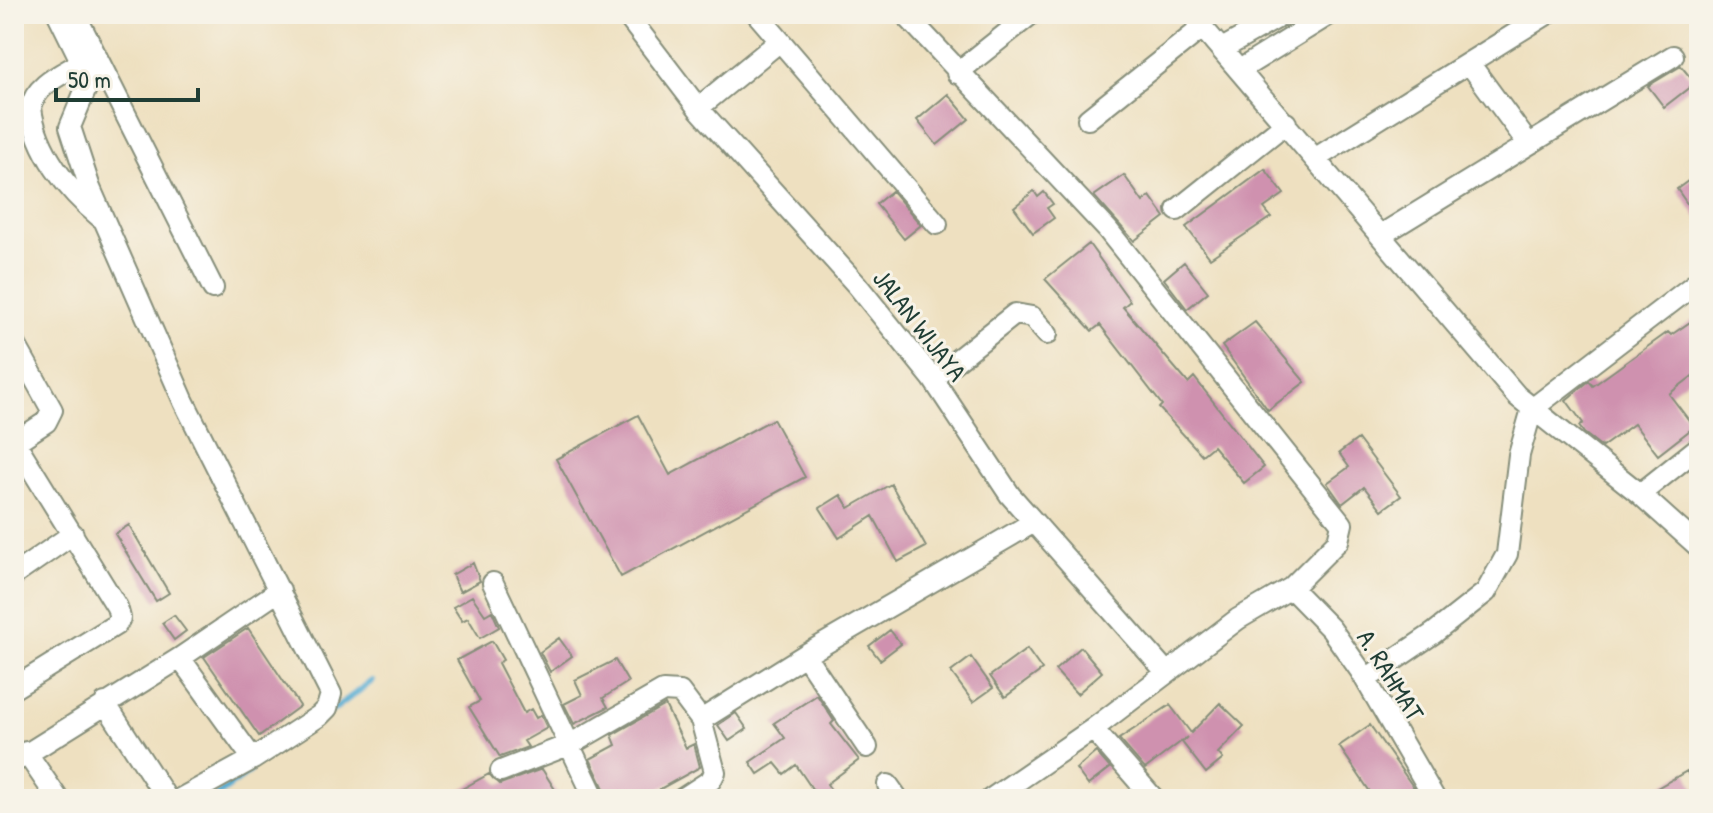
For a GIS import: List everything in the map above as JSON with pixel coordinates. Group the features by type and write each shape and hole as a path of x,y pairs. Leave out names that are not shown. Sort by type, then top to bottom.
{"street":[{"path":"58,14 90,84 70,127 103,220 184,402 331,694 327,708 319,716 253,759 180,799"},
{"path":"75,14 213,288"},
{"name":"JALAN WIJAYA","path":"626,14 698,108 857,285 933,379 1010,495 1167,673"},
{"path":"757,14 937,224"},
{"path":"905,14 957,73 1107,229 1342,524 1338,541 1291,588 1238,619 1093,729 991,799"},
{"path":"957,73 1031,14"},
{"path":"1222,49 1284,14"},
{"path":"1241,69 1330,14"},
{"path":"1316,158 1547,14"},
{"path":"1088,119 1197,21 1532,409 1640,494 1699,547"},
{"path":"698,108 780,41"},
{"path":"1381,235 1527,142 1673,56"},
{"path":"82,62 37,93 32,116 49,159 64,181 103,220"},
{"path":"1469,63 1527,142"},
{"path":"1177,210 1286,123"},
{"path":"1366,679 1434,633 1486,592 1507,554 1519,455 1532,409 1699,281"},
{"path":"933,379 1015,314 1032,317 1047,334"},
{"path":"14,342 52,410 46,422 15,442 73,534 120,618 117,624 14,688"},
{"path":"1640,494 1699,447"},
{"path":"701,720 805,655 1034,522"},
{"path":"14,575 73,534"},
{"path":"493,583 595,799"},
{"name":"A. RAHMAT","path":"1291,588 1331,629 1366,679 1435,799"},
{"path":"58,799 20,757 180,658 280,590"},
{"path":"805,655 867,747"},
{"path":"180,658 253,759"},
{"path":"501,771 571,744 663,691 680,692 701,720 715,772 711,780 682,799"},
{"path":"105,703 167,799"},
{"path":"1093,729 1154,799"}],"building":[{"path":"1681,66 1695,83 1664,107 1648,86"},
{"path":"948,94 969,119 937,145 917,120"},
{"path":"1265,169 1284,194 1264,208 1271,217 1210,258 1186,227"},
{"path":"1699,173 1699,221 1677,189"},
{"path":"1124,175 1143,202 1150,196 1165,217 1134,241 1094,196"},
{"path":"892,191 921,225 904,239 876,204"},
{"path":"1034,191 1038,197 1044,192 1053,204 1047,208 1054,218 1033,233 1014,207"},
{"path":"1089,244 1130,301 1123,307 1188,383 1194,377 1264,467 1244,483 1213,446 1202,455 1159,408 1162,405 1100,325 1092,331 1045,279"},
{"path":"1184,262 1208,292 1187,309 1164,279"},
{"path":"1699,316 1699,371 1669,394 1694,427 1658,455 1634,424 1602,447 1584,433 1579,426 1583,423 1566,400 1589,381 1593,386 1668,332 1671,335"},
{"path":"1255,322 1305,382 1268,410 1222,346"},
{"path":"638,415 670,475 773,419 805,477 621,577 556,459"},
{"path":"1358,439 1401,496 1382,510 1364,487 1342,504 1327,483 1349,467 1339,453"},
{"path":"891,484 926,547 898,562 873,516 839,538 820,508 841,495 849,508"},
{"path":"129,525 169,593 156,601 115,534"},
{"path":"473,563 480,581 460,592 452,575"},
{"path":"472,596 485,615 492,611 499,627 480,638 468,618 462,621 453,607"},
{"path":"174,615 186,631 174,640 162,623"},
{"path":"248,628 300,706 259,736 204,657"},
{"path":"890,630 901,644 880,660 869,646"},
{"path":"559,638 572,656 550,672 540,652"},
{"path":"492,641 503,660 498,663 524,713 531,709 536,718 541,715 547,728 524,741 528,747 500,757 469,707 480,701 457,660"},
{"path":"1081,647 1102,672 1077,694 1055,670"},
{"path":"1027,649 1042,670 1005,697 990,676"},
{"path":"971,657 993,688 973,702 951,672"},
{"path":"615,660 628,682 603,698 608,707 574,724 564,704 582,695 575,680"},
{"path":"817,695 834,721 831,724 859,760 827,784 837,799 819,799 796,765 784,774 775,763 758,774 750,762 785,738 774,723"},
{"path":"1220,703 1244,726 1218,753 1223,759 1206,773 1182,742 1187,737 1145,769 1119,739 1170,705 1191,733"},
{"path":"665,705 686,748 694,744 700,767 660,789 665,799 609,799 590,759 616,745 612,735"},
{"path":"736,713 747,729 729,741 718,725"},
{"path":"1370,725 1420,799 1375,799 1339,746"},
{"path":"1096,752 1110,768 1088,785 1076,769"},
{"path":"542,769 561,799 444,799 489,774 500,784"},
{"path":"1687,771 1699,799 1638,799"}],"waterway":[{"path":"333,710 372,681"},
{"path":"212,799 250,771"}]}
